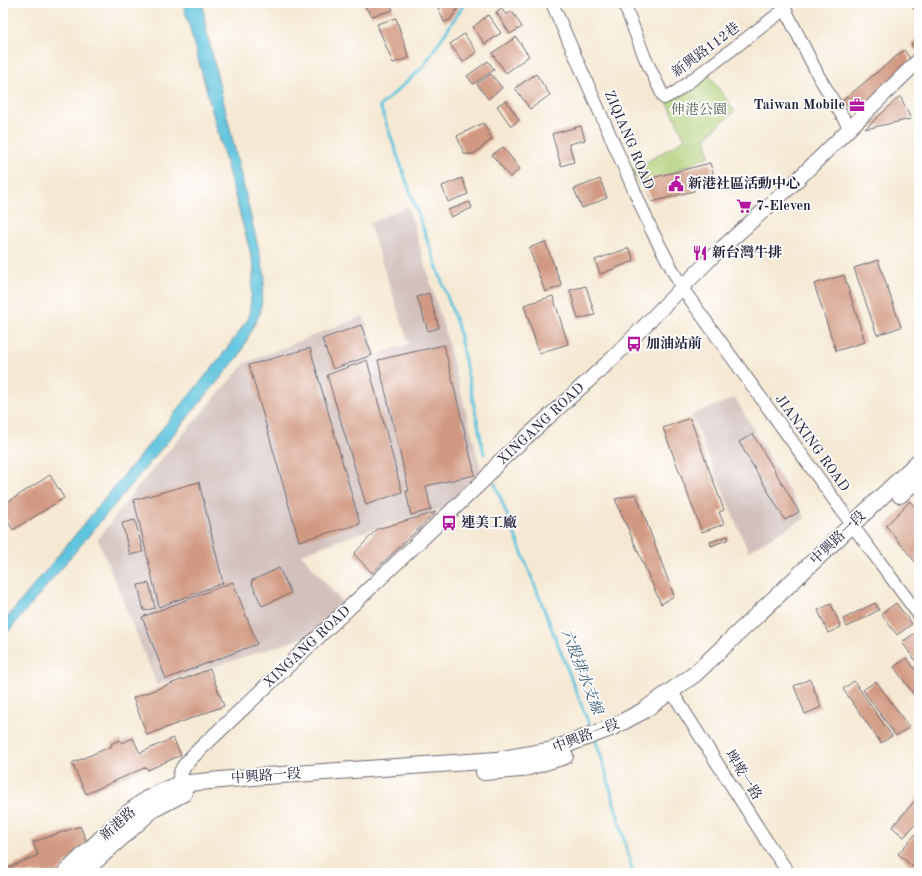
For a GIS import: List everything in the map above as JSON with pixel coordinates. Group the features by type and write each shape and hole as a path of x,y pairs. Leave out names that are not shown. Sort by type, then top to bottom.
{"main road":[{"name":"中興路一段","path":"181,789 521,769 555,760 620,736 729,656 855,529 919,461"},
{"name":"中興路一段","path":"855,529 919,477"},
{"name":"新港路","path":"64,873 127,814 147,799 181,789"},
{"name":"新港路","path":"82,873 152,810 181,789"}],"street":[{"name":"ZIQIANG ROAD","path":"552,3 652,231 682,288"},
{"name":"新興路112巷","path":"624,3 645,58 664,98 676,92 784,6"},
{"path":"784,6 818,75 850,129"},
{"name":"XINGANG ROAD","path":"181,789 180,772 201,748 485,479 498,463 613,358 713,256 850,129 919,60"},
{"name":"JIANXING ROAD","path":"682,288 855,529 919,615"},
{"name":"埤墘一路","path":"675,696 771,848 789,873"}],"shaded area":[{"path":"408,206 445,332 482,473 441,509 372,529 301,554 343,603 306,637 157,685 98,539 140,484 245,363 363,316 376,355 409,344 369,223"},
{"path":"735,398 805,518 748,551 691,415"}],"green space":[{"name":"伸港公園","path":"708,74 735,111 706,137 709,156 641,187 631,171 685,139 667,102"}],"water":[{"path":"183,3 203,3 205,24 265,276 260,313 239,356 3,638 3,623 220,358 249,318 254,266"}],"building":[{"path":"362,3 390,3 393,10 372,16"},
{"path":"442,3 458,3 459,7 450,20 444,22 437,5"},
{"path":"915,3 919,3 919,15 911,6"},
{"path":"501,8 506,15 512,11 522,27 510,34 496,12"},
{"path":"488,15 501,33 485,44 473,27"},
{"path":"396,18 409,58 393,63 377,24"},
{"path":"464,34 477,52 463,62 450,44"},
{"path":"516,37 529,56 506,73 492,53"},
{"path":"919,37 919,51 911,45"},
{"path":"904,50 909,57 909,63 860,110 855,110 846,105 843,100"},
{"path":"488,61 494,70 473,84 467,76"},
{"path":"491,74 502,88 488,99 477,84"},
{"path":"536,74 550,95 530,109 515,88"},
{"path":"900,96 911,119 865,129"},
{"path":"506,100 519,120 511,126 497,106"},
{"path":"483,123 492,139 474,154 464,154 457,136"},
{"path":"581,126 585,140 569,144 574,162 561,166 552,134"},
{"path":"503,147 520,169 510,177 492,155"},
{"name":"新港社區活動中心","path":"710,163 715,181 693,188 694,191 652,202 644,180"},
{"path":"462,178 468,194 448,202 442,186"},
{"path":"600,179 607,198 582,208 574,189"},
{"path":"470,202 472,208 451,217 448,210"},
{"path":"545,242 562,286 545,292 529,248"},
{"path":"629,248 634,261 600,274 595,260"},
{"path":"878,260 901,327 877,335 854,268"},
{"path":"844,275 865,342 836,351 814,284"},
{"path":"586,286 595,315 578,319 570,290"},
{"path":"429,293 439,328 428,331 417,297"},
{"path":"553,296 568,344 539,353 524,305"},
{"path":"361,325 372,355 333,369 322,339"},
{"path":"444,345 475,475 426,486 431,510 411,515 406,491 409,491 378,360"},
{"path":"310,348 360,524 299,541 249,365"},
{"path":"367,360 402,492 366,505 327,375"},
{"path":"690,418 724,510 719,512 724,524 702,532 663,428"},
{"path":"753,434 799,512 785,520 739,442"},
{"path":"50,475 64,498 13,530 3,513 3,505"},
{"path":"199,482 223,583 159,607 134,500"},
{"path":"636,494 674,596 661,604 615,499"},
{"path":"910,501 919,512 919,561 916,563 886,526"},
{"path":"436,512 372,573 354,554 377,529"},
{"path":"135,520 143,552 130,555 122,523"},
{"path":"728,536 729,539 711,546 710,542"},
{"path":"279,568 291,593 262,606 251,581"},
{"path":"233,582 257,644 166,679 142,617"},
{"path":"149,583 155,608 144,611 138,585"},
{"path":"875,603 879,610 847,627 843,619"},
{"path":"896,603 912,624 897,635 881,614"},
{"path":"831,604 841,627 828,633 818,610"},
{"path":"918,631 919,633 919,666 902,642"},
{"path":"907,658 919,675 919,702 894,667"},
{"path":"210,669 224,706 147,735 133,698"},
{"path":"810,679 821,707 805,714 794,686"},
{"path":"854,681 892,736 881,743 843,689"},
{"path":"876,681 909,727 896,736 863,690"},
{"path":"133,738 140,753 173,738 181,755 148,770 146,767 86,794 72,763 112,746 111,744 120,740 122,743"},
{"path":"919,796 919,820 904,837 892,827"},
{"path":"80,826 87,842 57,873 3,873 3,870 38,855 33,842"},
{"path":"919,830 919,872 898,854"}],"waterway":[{"path":"465,3 422,68 380,106 458,327 484,454"},
{"name":"六股排水支線","path":"495,484 591,729"},
{"name":"六股排水支線","path":"595,738 605,769 633,873"}],"place":[{"name":"Taiwan Mobile","path":"857,105"},
{"name":"新港社區活動中心","path":"676,184"},
{"name":"7-Eleven","path":"744,206"},
{"name":"新台灣牛排","path":"700,253"},
{"name":"加油站前","path":"634,344"},
{"name":"連美工廠","path":"449,523"}]}
